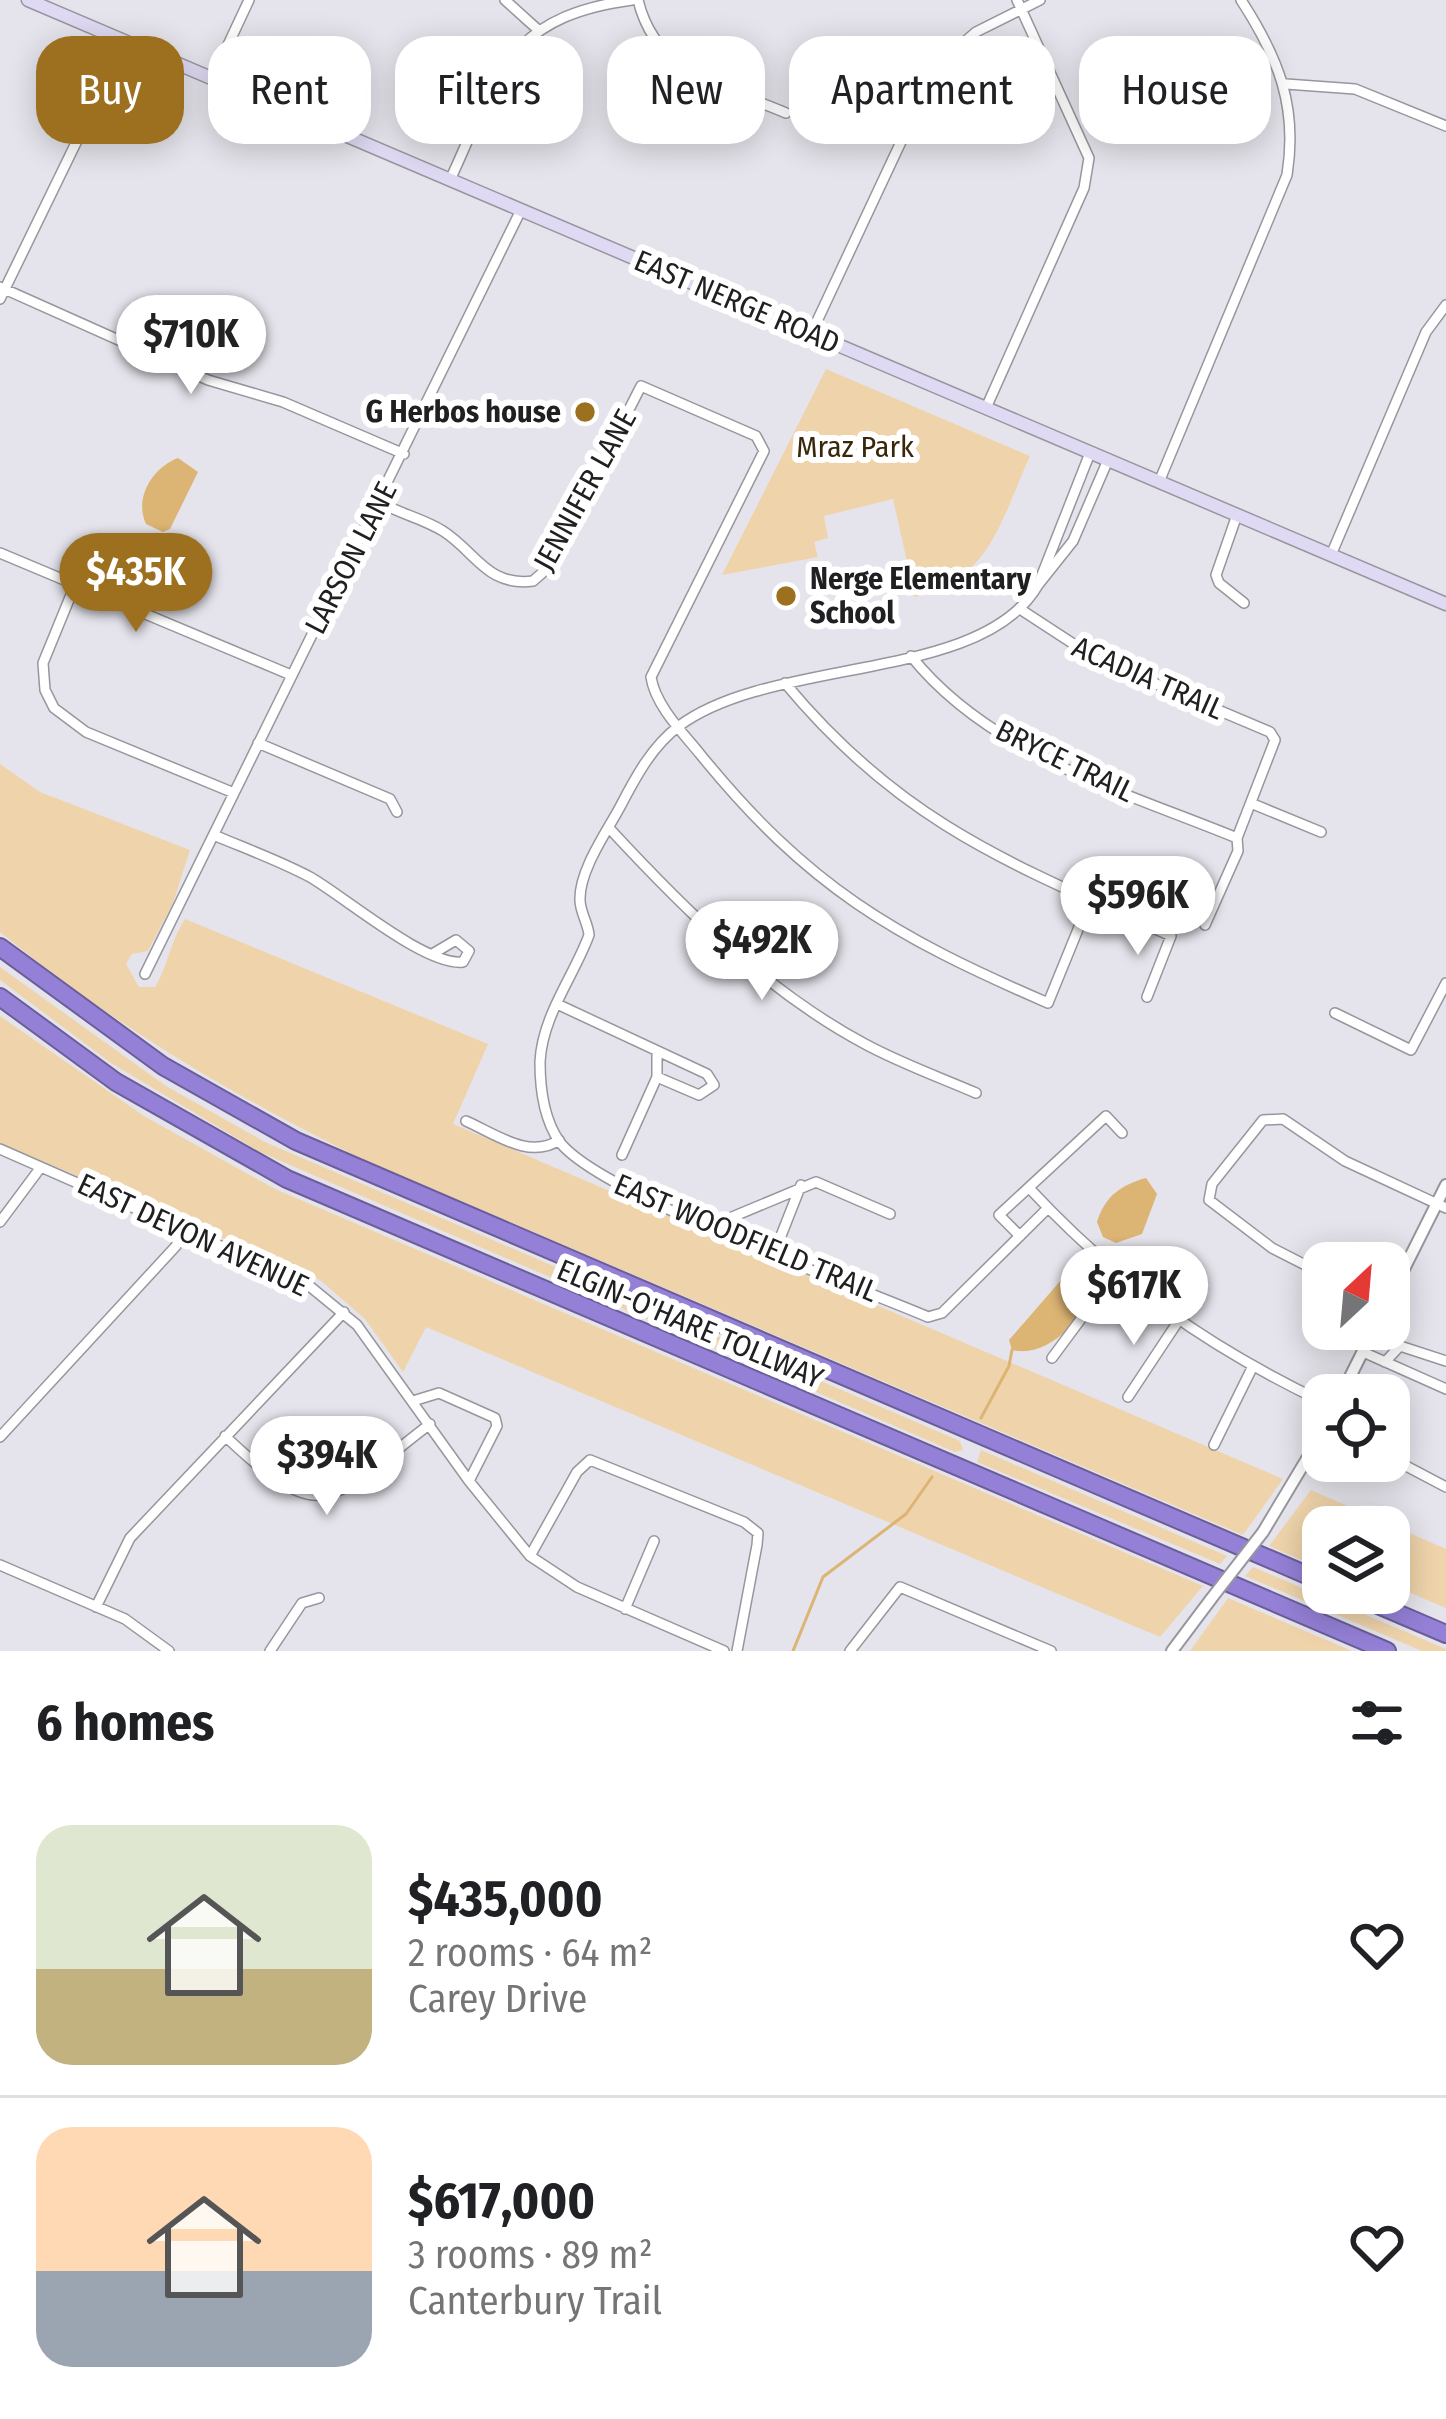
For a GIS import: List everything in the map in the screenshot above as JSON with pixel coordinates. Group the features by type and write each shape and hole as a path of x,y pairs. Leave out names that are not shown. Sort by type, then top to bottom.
{"highway":[{"name":"ELGIN-O'HARE TOLLWAY","path":"0,947 148,1056 296,1141 1302,1573"},
{"name":"ELGIN-O'HARE TOLLWAY","path":"0,997 116,1082 286,1179 1387,1651"},
{"path":"1399,1614 1446,1634"}],"main road":[{"name":"EAST NERGE ROAD","path":"28,0 111,36"},
{"name":"EAST NERGE ROAD","path":"365,144 1446,604"}],"street":[{"path":"232,36 249,0"},
{"path":"506,0 536,28"},
{"path":"450,180 504,63 536,28 595,5 635,0 655,46 681,67 786,113"},
{"path":"811,334 936,67 976,32 1019,4 1040,0"},
{"path":"1159,482 1287,175 1291,129 1286,84 1241,0"},
{"path":"986,408 1084,188 1089,158 1019,4"},
{"path":"1286,84 1355,89 1446,126"},
{"path":"75,144 2,292 208,380 283,402 404,454"},
{"name":"LARSON LANE","path":"145,974 521,210"},
{"path":"1331,555 1426,332 1446,305"},
{"path":"641,386 646,369"},
{"name":"JENNIFER LANE","path":"381,502 449,535 482,569 506,580 533,581 549,567 641,386 756,436 764,451 651,677 678,727"},
{"path":"466,1121 529,1149 546,1149 559,1140 543,1104 540,1062 557,1004 588,940 581,887 637,774 678,727 728,698 981,637 1023,611 1038,585 1090,453"},
{"path":"1038,585 1073,541 1108,460"},
{"path":"1237,515 1216,574 1219,584 1244,603"},
{"path":"0,554 290,675"},
{"path":"74,585 43,663 45,690 54,709 86,732 234,793"},
{"name":"ACADIA TRAIL","path":"1023,611 1095,658 1270,732 1275,740 1252,804"},
{"name":"BRYCE TRAIL","path":"911,656 962,706 1029,750 1238,838"},
{"path":"785,683 833,741 908,804 972,846 1172,936 1147,997"},
{"path":"678,727 781,846 862,912 948,960 1048,1003 1090,899"},
{"path":"258,743 390,800 397,812"},
{"path":"1205,925 1238,851 1238,838 1252,804 1321,832"},
{"path":"608,828 664,889 767,979 862,1042 976,1093"},
{"path":"216,836 305,874 434,953"},
{"path":"1335,1012 1411,1050 1446,982"},
{"path":"557,1004 707,1074 714,1085 700,1095 657,1077"},
{"path":"622,1155 657,1077 657,1054"},
{"path":"1048,1208 1020,1236 999,1215 1106,1116 1122,1132"},
{"path":"1302,1263 1272,1248 1209,1200 1212,1184 1263,1120 1283,1119 1345,1161 1441,1207"},
{"name":"EAST WOODFIELD TRAIL","path":"559,1140 612,1184 928,1316 942,1313 1020,1236"},
{"name":"EAST DEVON AVENUE","path":"0,1149 283,1270 344,1312 530,1556 625,1609 724,1651"},
{"path":"0,1222 41,1167"},
{"path":"713,1225 816,1182 890,1214"},
{"path":"775,1251 801,1185"},
{"path":"1410,1262 1441,1207 1446,1185"},
{"path":"1030,1189 1115,1274 1177,1323 1302,1392"},
{"path":"0,1437 176,1246 184,1228"},
{"path":"1052,1358 1115,1274"},
{"path":"96,1606 130,1538 344,1312"},
{"path":"1128,1397 1177,1323"},
{"path":"1385,1362 1400,1346 1409,1345 1446,1361"},
{"path":"1352,1374 1363,1352 1446,1389"},
{"path":"1214,1444 1252,1368"},
{"path":"413,1401 439,1394 495,1418 496,1426 469,1481"},
{"path":"225,1436 284,1489 315,1497 347,1486 430,1424"},
{"path":"530,1556 577,1472 590,1460 745,1522 758,1533 737,1651"},
{"path":"1172,1651 1263,1532 1302,1467"},
{"path":"1410,1467 1446,1487"},
{"path":"625,1609 654,1541"},
{"path":"0,1565 96,1606 145,1631 169,1651"},
{"path":"850,1651 900,1587 1051,1651"},
{"path":"270,1651 302,1604 319,1598"}],"green space":[{"name":"Mraz Park","path":"826,369 1030,456 990,544 977,562 940,589 915,597 893,499 824,516 828,538 814,542 818,557 722,575"},
{"path":"0,764 40,792 190,850 173,903 148,951 132,954 126,964 139,987 155,987 185,919 488,1044 453,1124 1283,1479 1243,1535 356,1156 262,1107 128,1026 0,932"},
{"path":"0,967 166,1086 265,1142 960,1441 963,1450 955,1452 260,1152 111,1063 0,980"},
{"path":"0,1016 144,1116 275,1189 1203,1586 1160,1637 426,1327 403,1372 365,1319 320,1280 0,1143"},
{"path":"981,1450 1227,1556 1220,1564 977,1462"},
{"path":"1311,1490 1348,1506 1302,1506 1302,1560 1269,1546"},
{"path":"1410,1533 1446,1549 1446,1608 1410,1593"},
{"path":"1253,1567 1302,1588 1302,1600 1245,1576"},
{"path":"1228,1598 1352,1651 1190,1651"},
{"path":"1335,1614 1364,1614 1446,1649 1422,1651"}],"shaded area":[{"path":"178,458 198,472 170,529 163,532 146,524 144,494 153,476"},
{"path":"1146,1178 1157,1194 1142,1234 1116,1243 1103,1237 1097,1222 1109,1198"},
{"path":"1085,1271 1101,1285 1076,1321 1040,1348 1012,1350 1009,1340 1062,1279"}],"waterway":[{"path":"981,1418 1009,1366 1012,1350"},
{"path":"793,1651 823,1577 906,1514 932,1477"}],"place":[{"name":"G Herbos house","path":"585,412"},
{"name":"Nerge Elementary School","path":"786,596"}]}
